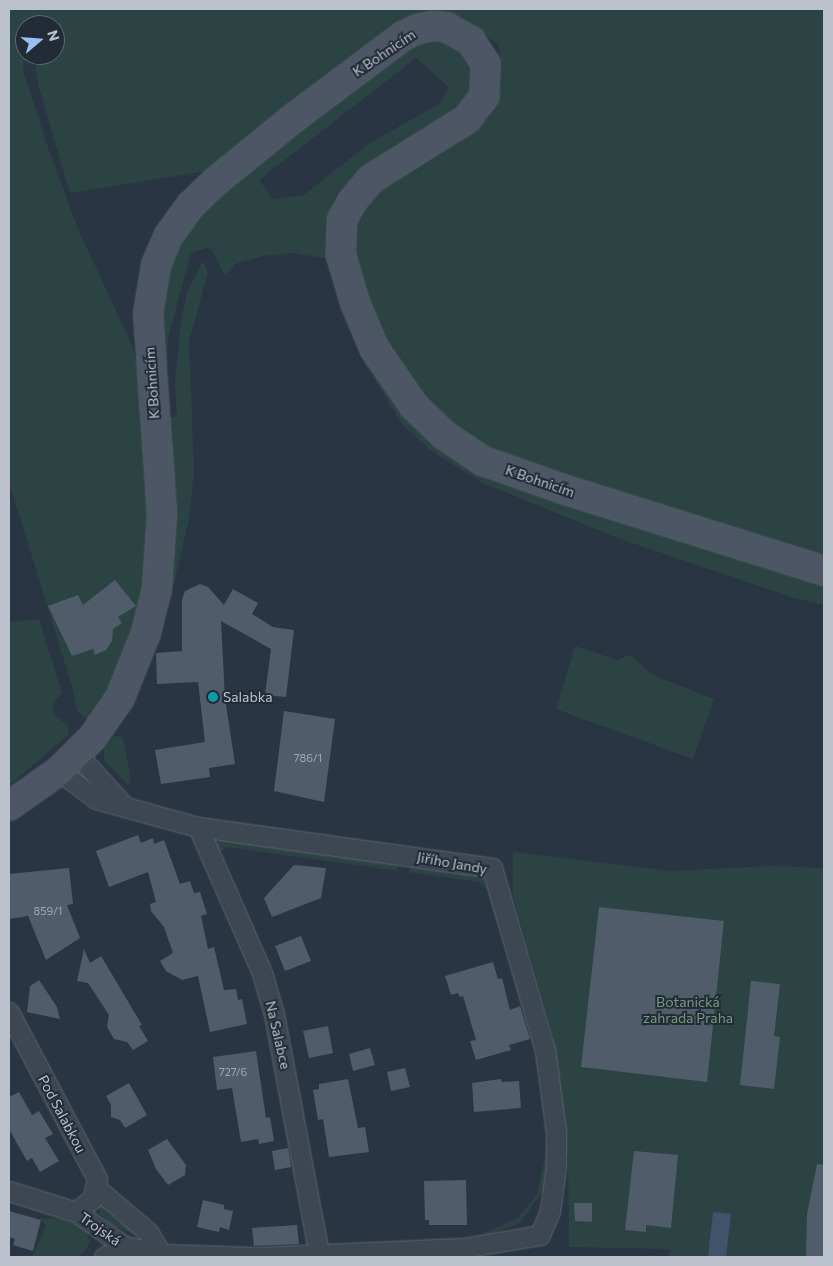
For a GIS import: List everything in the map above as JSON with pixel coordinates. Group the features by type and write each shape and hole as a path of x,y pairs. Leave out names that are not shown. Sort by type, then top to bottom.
{"street":[{"name":"K Bohnicím","path":"9,806 69,763 120,698 146,632 157,588 162,514 148,312 156,265 169,235 191,205 215,182 295,117 403,36 432,26 458,32 471,40 480,53 487,77 484,97 467,119 371,179 352,202 342,220 341,255 355,304 374,348 414,406 444,435 483,461 566,490 824,571"},
{"name":"Jiřího Jandy","path":"69,763 126,808 198,827 492,868 545,1050 556,1132 556,1167 550,1211"},
{"name":"Na Salabce","path":"198,827 262,973 274,1014 319,1255"},
{"name":"Pod Salabkou","path":"9,1012 97,1178 95,1187"},
{"path":"76,1212 93,1198 95,1187"},
{"path":"95,1187 148,1232 161,1254"},
{"name":"Trojská","path":"9,1191 76,1212 124,1246 161,1254 255,1257 463,1248 540,1235 550,1211"},
{"path":"104,1257 124,1246"}],"green space":[{"path":"9,9 824,9 824,568 509,460 458,431 425,398 391,357 368,305 351,240 358,210 382,187 486,119 500,91 502,62 498,44 459,17 438,14 207,171 70,193 38,84 35,65 65,65 65,15 15,15 15,65 23,65 23,70 47,145 78,229 133,347 142,397 149,506 146,584 132,641 93,724 77,711 72,686 9,482"},
{"path":"426,41 451,42 473,61 476,79 468,103 412,142 329,242 427,431 824,580 824,605 794,598 615,537 483,483 431,451 402,424 363,361 325,258 292,253 263,256 235,264 225,276 212,250 206,248 191,253 168,338 166,385 160,325 166,278 188,229 234,177 409,48","holes":["416,58 449,87 439,104 368,144 304,195 273,199 259,180"]},
{"path":"203,261 208,272 189,342 194,470 189,518 174,585 167,595 166,419 177,416 175,382 181,321 187,292"},
{"path":"39,619 62,693 53,703 53,713 68,726 68,735 9,786 9,622"},
{"path":"575,646 617,660 630,655 653,675 714,699 693,759 556,709"},
{"path":"114,736 123,737 131,781 128,785 104,760 104,749"},
{"path":"225,840 397,865 398,871 227,847 220,852 214,850 218,842"},
{"name":"Botanická zahrada Praha","path":"513,852 671,871 770,866 824,868 824,1257 669,1257 670,1249 569,1247 568,1156 562,1156 547,1041 554,1039 513,896"},
{"path":"411,867 483,877 499,920 496,921 487,890 479,882 408,872"},
{"path":"546,1119 551,1151 543,1191 519,1224 486,1235 486,1232 518,1218 537,1194 547,1147"},
{"path":"97,1202 107,1205 105,1210 120,1223 123,1220 139,1233 138,1236 114,1226 100,1214"},
{"path":"40,1218 63,1219 86,1229 90,1243 86,1250 77,1257 32,1257 46,1226"}],"water":[{"path":"713,1212 731,1214 726,1257 708,1257"}],"building":[{"path":"115,580 136,606 118,617 122,623 113,629 112,641 106,650 95,655 93,649 72,656 48,606 78,595 83,605"},
{"path":"200,584 208,587 224,605 233,589 258,603 252,614 273,627 294,630 286,697 265,695 271,649 221,621 225,698 235,764 209,768 210,777 161,784 155,750 205,742 198,682 157,684 156,653 182,651 182,600 185,591"},
{"path":"284,711 335,719 324,802 274,791"},
{"path":"138,835 141,843 153,838 154,844 164,840 180,884 190,881 194,893 200,892 207,914 201,916 208,949 214,947 224,990 236,989 238,1000 242,999 247,1024 210,1032 198,976 182,980 166,971 160,961 173,953 164,927 151,911 150,904 156,902 148,872 109,887 96,851"},
{"path":"294,865 326,868 321,898 272,917 264,898"},
{"path":"69,868 73,904 67,905 80,938 46,960 28,916 9,919 9,874"},
{"path":"599,907 724,921 707,1082 581,1067"},
{"path":"301,936 311,961 285,971 275,946"},
{"path":"84,949 90,963 101,956 142,1025 139,1026 148,1041 133,1050 127,1042 114,1039 107,1027 109,1015 88,983 77,981"},
{"path":"493,962 498,979 502,978 510,1010 520,1006 530,1039 509,1045 511,1050 476,1060 470,1041 476,1040 463,996 460,997 458,993 451,995 445,976"},
{"path":"39,980 57,1007 60,1019 27,1012 30,986"},
{"path":"751,981 780,984 774,1036 780,1037 774,1089 740,1085"},
{"path":"328,1026 333,1053 309,1058 303,1031"},
{"path":"370,1048 375,1065 353,1071 349,1054"},
{"path":"256,1051 266,1118 270,1117 274,1141 259,1144 258,1139 241,1142 232,1088 217,1090 213,1057"},
{"path":"405,1068 410,1087 391,1091 387,1072"},
{"path":"348,1079 358,1128 365,1127 369,1152 329,1157 323,1119 318,1120 313,1090 319,1089 319,1084"},
{"path":"501,1079 502,1082 519,1081 521,1108 474,1112 472,1083"},
{"path":"129,1083 147,1115 125,1128 120,1120 111,1117 111,1105 106,1096"},
{"path":"19,1092 32,1115 39,1111 53,1134 45,1138 59,1161 40,1172 32,1158 27,1161 9,1129 9,1097"},
{"path":"167,1139 186,1165 185,1175 168,1185 156,1169 148,1150"},
{"path":"288,1148 291,1167 275,1170 272,1151"},
{"path":"634,1151 678,1155 671,1228 646,1225 646,1232 625,1230"},
{"path":"817,1164 824,1165 824,1257 806,1257 807,1214"},
{"path":"466,1180 467,1225 429,1225 429,1220 425,1220 424,1181"},
{"path":"203,1200 224,1205 224,1209 233,1211 229,1230 220,1227 219,1232 197,1227"},
{"path":"574,1203 592,1203 592,1222 575,1221"},
{"path":"9,1211 41,1220 33,1251 13,1245 15,1239 9,1237"},
{"path":"297,1225 299,1244 254,1246 252,1228"}],"place":[{"name":"Salabka","path":"213,697"}]}
